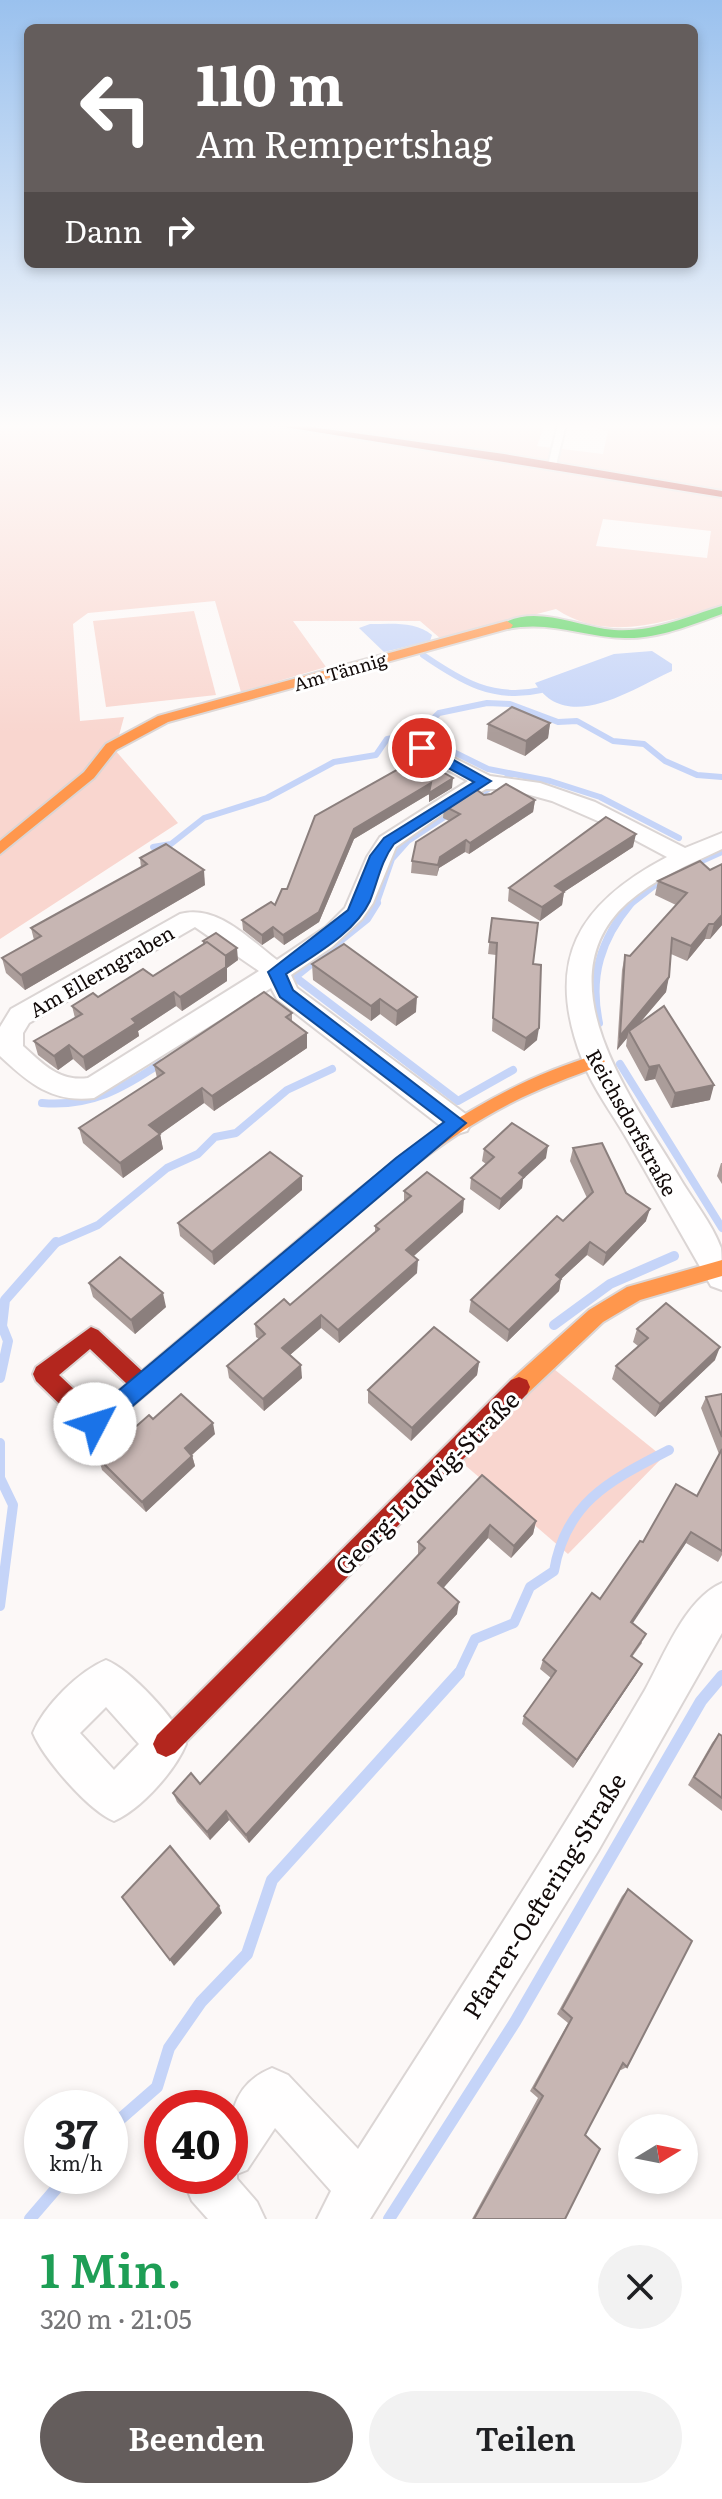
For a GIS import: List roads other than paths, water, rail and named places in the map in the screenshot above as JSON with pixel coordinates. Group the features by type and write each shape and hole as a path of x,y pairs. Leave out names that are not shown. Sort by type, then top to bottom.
{"street":[{"name":"Am Tännig","path":"0,849 89,775 111,747 163,719 531,619 555,618 630,634 658,630 722,610"},
{"path":"422,748 484,781 513,785 569,800 619,820 683,857"},
{"path":"457,1123 286,993 277,972 324,940 353,914 361,902 377,856 389,841 484,781"},
{"name":"Reichsdorfstraße","path":"721,1272 596,1061 582,1024 577,994 580,961 589,937 601,914 620,892 683,857 722,840"},
{"name":"Am Ellerngraben","path":"189,920 207,921 277,972 94,1088 75,1092 54,1088 9,1049 10,1033 20,1016 189,920"},
{"path":"142,1384 91,1336 44,1374 95,1424 402,1163 457,1123 519,1085 596,1061"},
{"name":"Georg-Ludwig-Straße","path":"166,1744 561,1345 596,1316 634,1293 721,1272"},
{"name":"Pfarrer-Oeftering-Straße","path":"248,2126 272,2091 352,2203 583,1836 698,1634 722,1602"},
{"path":"218,2194 240,2219"}],"water":[{"path":"370,624 411,625 432,635 430,641 384,652 359,628"},
{"path":"652,651 672,664 672,671 601,703 582,707 565,705 549,698 535,683 614,654"}],"waterway":[{"path":"423,655 464,680 493,691 524,693 541,690"},
{"path":"417,734 439,713 487,703 510,704 558,722 577,721 613,741 644,744 665,761 697,775 722,777"},
{"path":"153,847 171,844 204,818 267,798 334,762 376,755 387,739 417,734"},
{"path":"417,734 488,769 550,781 600,797 679,838"},
{"path":"474,798 511,775"},
{"path":"376,904 392,859 408,841 449,814"},
{"path":"693,865 722,852"},
{"path":"630,905 666,877"},
{"path":"599,1023 596,989 600,959 612,930 631,903"},
{"path":"376,904 367,919 295,977 458,1101 513,1070"},
{"path":"42,1103 91,1099 133,1081 161,1063"},
{"path":"620,1064 722,1228"},
{"path":"54,1244 98,1225 167,1168 198,1154 215,1137 236,1133 287,1090 332,1069"},
{"path":"0,1378 8,1341 2,1326 5,1300 54,1244"},
{"path":"554,1325 610,1284 674,1256"},
{"path":"0,1443 0,1478 13,1505 0,1606"},
{"path":"459,1673 475,1639 514,1623 530,1587 554,1571 560,1547 580,1510 610,1483 669,1450"},
{"path":"128,2112 157,2087 169,2048 201,2002 247,1954 272,1880 459,1673"},
{"path":"389,2219 515,2022 701,1701 722,1676"},
{"path":"30,2219 52,2194"}]}
